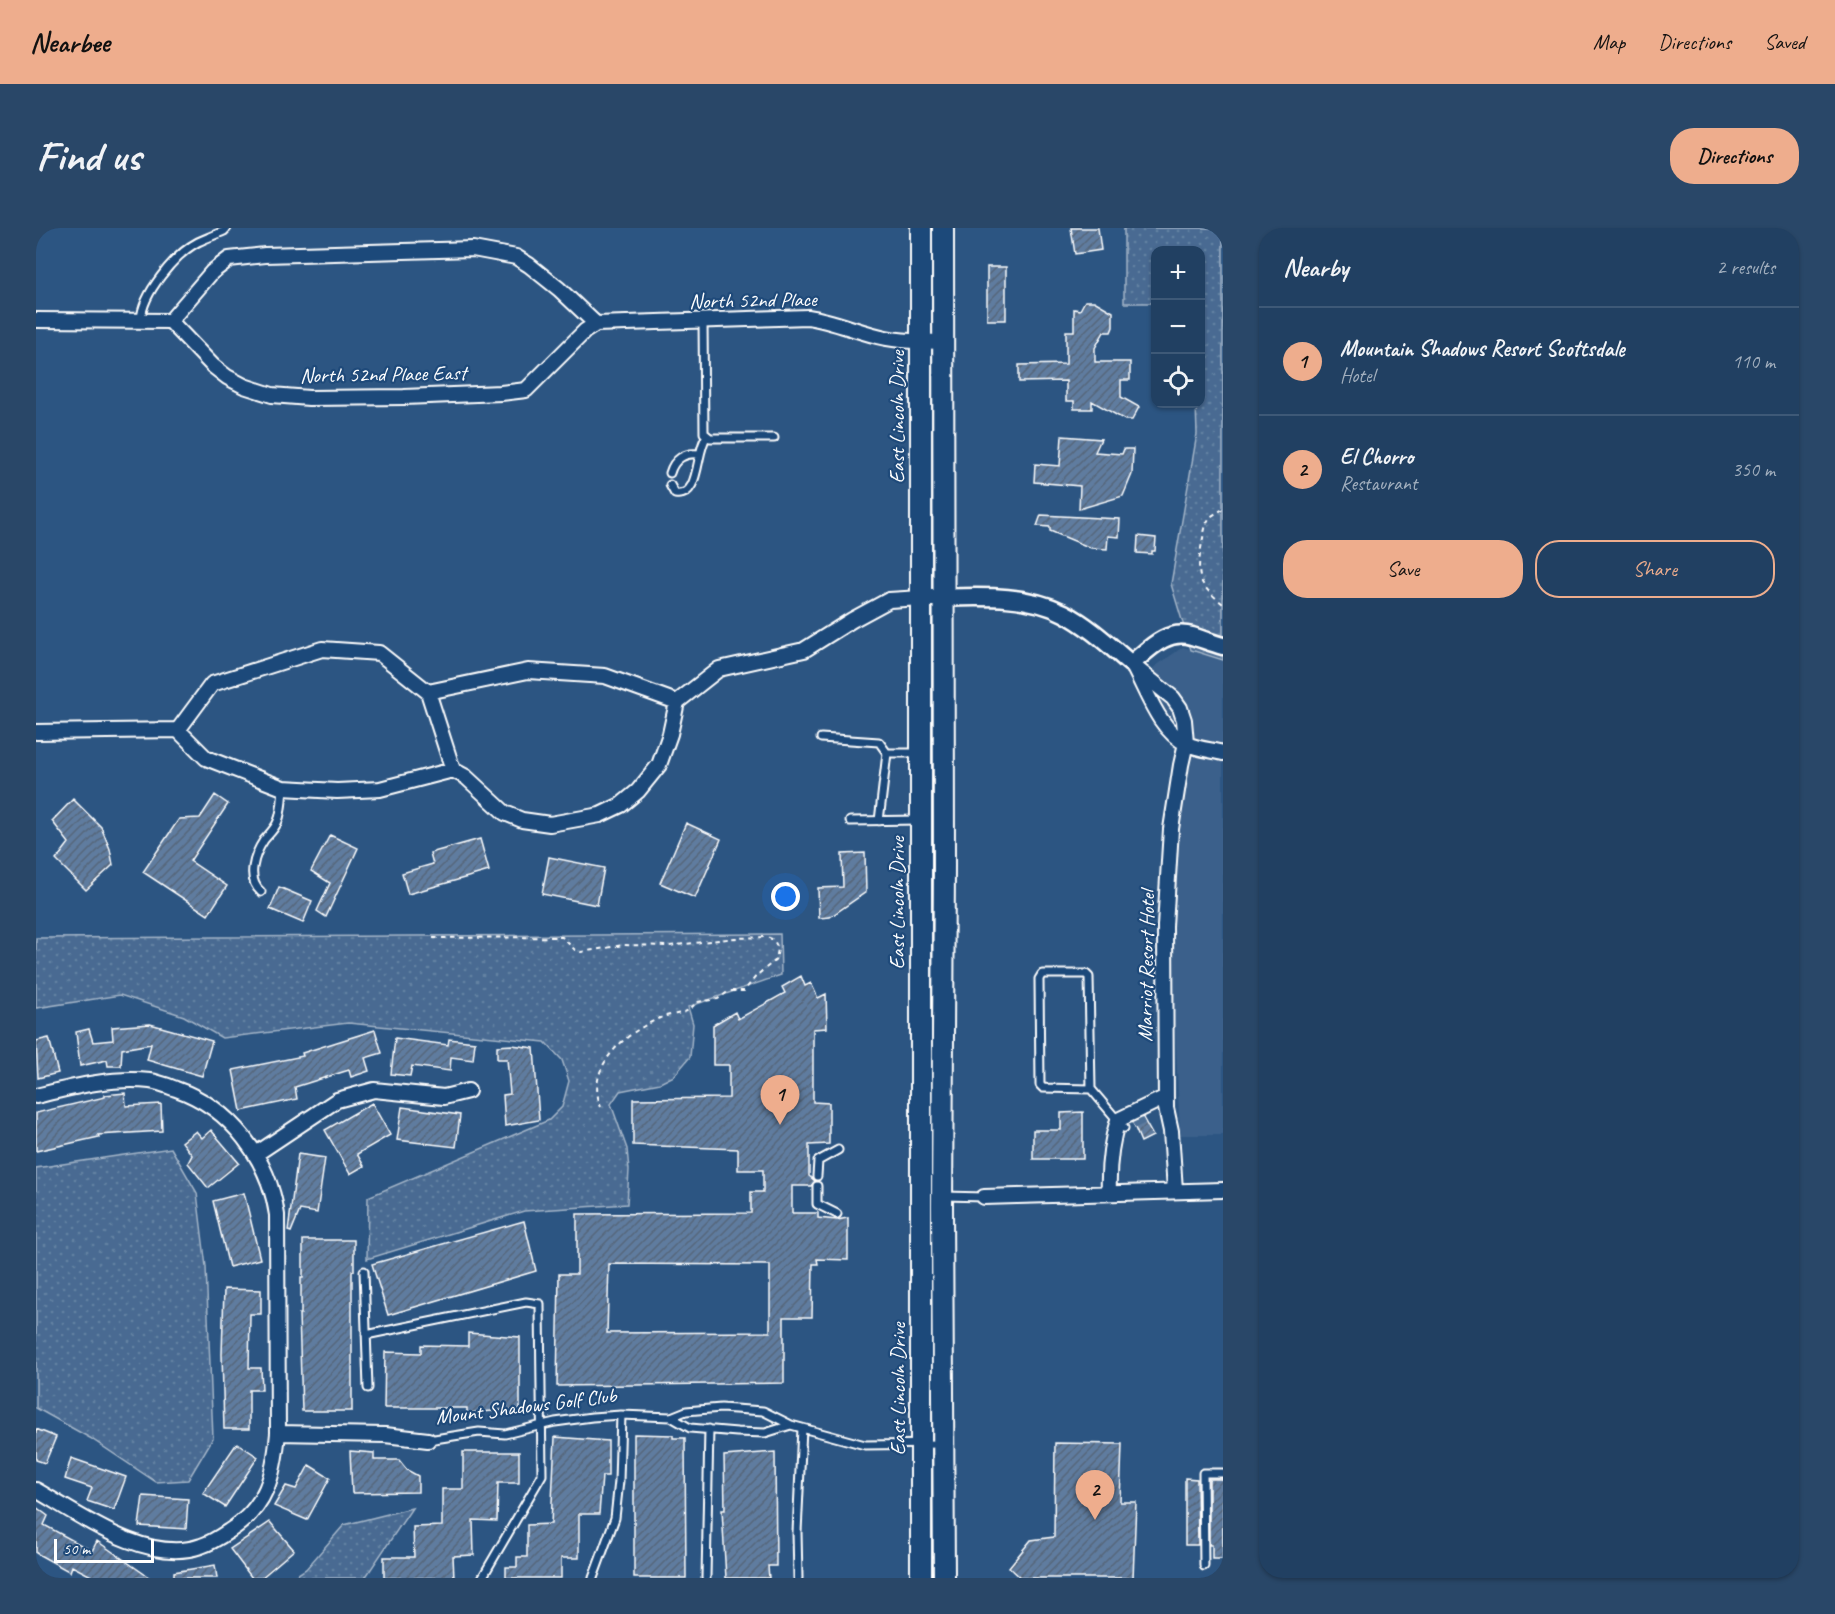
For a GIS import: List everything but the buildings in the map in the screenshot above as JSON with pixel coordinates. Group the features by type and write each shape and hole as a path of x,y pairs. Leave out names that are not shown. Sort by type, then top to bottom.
{"main road":[{"name":"East Lincoln Drive","path":"921,228 921,1578"},
{"path":"943,228 944,1578"},
{"path":"921,866 944,866"},
{"path":"922,1124 931,1142 932,1214 942,1231"}],"street":[{"path":"36,320 170,321 212,272 229,260 265,255 473,249 516,257 559,289 596,324"},
{"name":"North 52nd Place","path":"596,324 808,317 829,320 884,338 943,342"},
{"name":"North 52nd Place East","path":"170,321 213,366 227,377 244,386 272,395 309,398 404,397 526,390 585,331 596,324"},
{"path":"36,732 178,730 206,758 283,788 338,791 380,789 453,771 466,777 505,813 522,820 550,824 600,815 621,805 629,798 659,765 670,734 677,702 719,669 798,652 889,600 999,597 1028,601 1062,612 1083,625 1173,698 1184,720 1186,743"},
{"path":"1131,664 1157,642 1173,634 1191,636 1223,646"},
{"path":"178,730 212,684 322,650 379,653 428,692 453,771"},
{"path":"1131,664 1161,720 1169,730 1186,743 1223,753"},
{"path":"428,692 528,671 605,676 677,702"},
{"name":"Marriot Resort Hotel","path":"1175,1190 1171,1131 1166,1102 1164,991 1171,829 1180,765 1186,743"},
{"path":"36,1096 113,1081 151,1081 186,1092 206,1103 226,1118 245,1138 270,1182 277,1215 278,1433 276,1458 270,1482 256,1506 237,1526 199,1547 180,1550 158,1549 131,1541 36,1490"},
{"path":"256,1154 337,1100 374,1090 444,1097 468,1091"},
{"path":"1109,1193 1110,1146 1129,1122 1166,1102"},
{"path":"1129,1122 1155,1110 1166,1102"},
{"path":"984,1197 1223,1190"},
{"name":"Mount Shadows Golf Club","path":"278,1433 385,1435 428,1440"}],"lane":[{"path":"141,320 145,302 169,267 194,245 227,228"},
{"path":"704,321 702,417 704,433 710,438 774,438"},
{"path":"670,484 675,494 682,495 688,492 694,482 701,446 707,436"},
{"path":"670,473 673,464 682,456 699,453"},
{"path":"820,738 879,742 887,753 879,821"},
{"path":"887,753 921,753"},
{"path":"261,892 255,886 253,864 258,849 279,819 283,788"},
{"path":"850,821 921,820"},
{"path":"1091,1089 1089,977 1086,974 1042,974 1039,979 1040,1085 1043,1088 1091,1089 1129,1122"},
{"path":"818,1176 818,1161 837,1150"},
{"path":"817,1186 818,1204 837,1214"},
{"path":"942,1196 984,1197"},
{"path":"364,1270 368,1388"},
{"path":"366,1335 525,1302 540,1304 542,1475 482,1578"},
{"path":"671,1417 686,1411 707,1409 763,1411 791,1425 865,1445 944,1444"},
{"path":"593,1578 615,1518 619,1481 621,1414"},
{"name":"Mount Shadows Golf Club","path":"428,1440 479,1432 505,1434 555,1422 621,1414 671,1417"},
{"path":"671,1417 690,1428 709,1430 765,1433 791,1425"},
{"path":"798,1578 797,1532 802,1428"},
{"path":"706,1578 709,1430"},
{"path":"1204,1566 1203,1473 1223,1473"}],"path":[{"path":"1223,509 1210,517 1206,524 1199,574 1202,583 1223,604"},
{"path":"433,938 562,937 575,950 581,952 622,945 669,946 735,938 767,937 774,940 778,949 776,960 754,977 744,991 729,992 718,999 697,1002 689,1012 659,1019 616,1047 604,1062 598,1079 597,1097 601,1107"}],"shaded area":[{"path":"1124,228 1223,228 1223,660 1191,650 1171,584 1197,434 1196,408 1205,408 1205,246 1151,246 1151,303 1124,303"},
{"path":"1183,647 1223,660 1223,1135 1180,1135 1173,979 1173,894 1187,767 1151,713 1153,668"},
{"path":"780,934 781,975 688,1007 693,1024 690,1057 674,1076 660,1083 620,1091 611,1104 627,1149 629,1170 627,1204 524,1211 367,1259 368,1197 549,1120 562,1107 569,1081 562,1060 545,1042 348,1023 222,1038 184,1016 120,995 36,1008 36,938"},
{"path":"171,1148 197,1193 206,1267 213,1438 188,1480 156,1482 90,1438 36,1408 36,1168"},
{"path":"412,1508 365,1578 292,1578 306,1569 344,1525"}],"tunnel":[{"path":"1132,1122 1142,1117"}],"place":[{"name":"Mountain Shadows Resort Scottsdale","path":"780,1125"},
{"name":"El Chorro","path":"1095,1520"}]}
